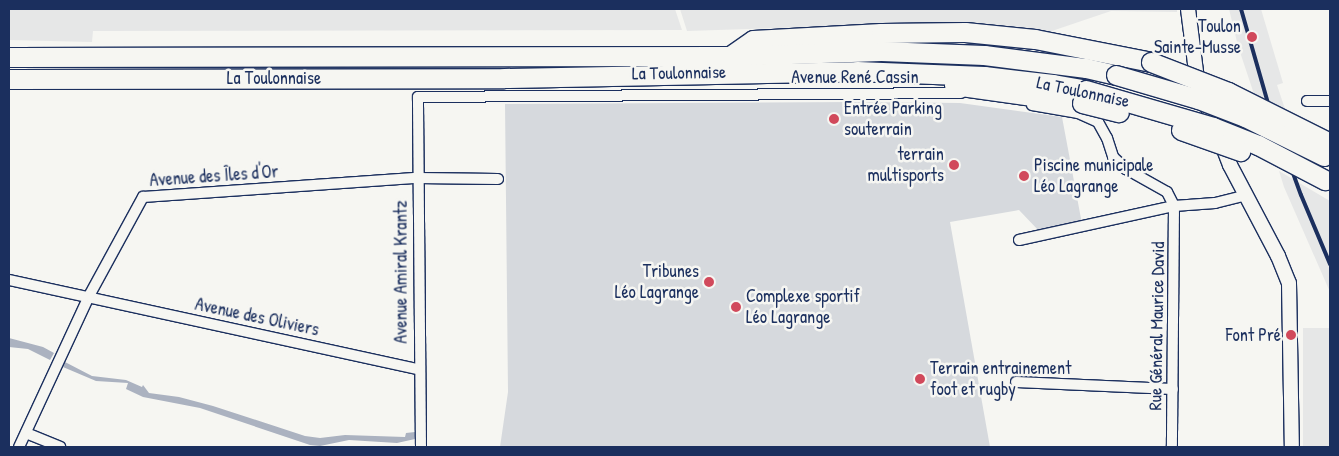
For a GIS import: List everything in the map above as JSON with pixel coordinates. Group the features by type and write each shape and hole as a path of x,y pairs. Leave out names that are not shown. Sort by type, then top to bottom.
{"highway":[{"path":"730,56 753,40 881,33 965,32 1035,39 1151,62 1174,69 1237,96 1328,153"},
{"name":"La Toulonnaise","path":"9,56 730,56 881,51 992,56 1086,68 1116,75 1198,99 1246,117 1328,153"},
{"name":"La Toulonnaise","path":"9,79 504,78 659,73 857,71 984,76 1053,84 1084,96 1213,127 1258,145 1328,182"}],"main road":[{"path":"1188,9 1197,79 1230,165 1278,256 1289,283 1292,447"}],"street":[{"name":"Avenue René Cassin","path":"418,97 960,93 1078,113 1098,122 1114,156 1126,169 1167,192 1174,206"},
{"name":"Avenue Amiral Krantz","path":"418,97 418,370 421,447"},
{"path":"1306,101 1330,101"},
{"path":"417,178 498,179"},
{"name":"Avenue des Îles d'Or","path":"19,447 89,296 143,197 417,178"},
{"path":"1019,240 1174,206 1215,203 1246,194"},
{"name":"Rue Général Maurice David","path":"1172,447 1174,206"},
{"name":"Avenue des Oliviers","path":"9,280 89,296 418,370"},
{"path":"1016,382 1173,389"},
{"path":"26,433 60,447"}],"shaded area":[{"path":"9,9 675,9 682,30 93,31 92,42 9,40"},
{"path":"680,9 1177,9 1177,12 1111,11 1046,33 868,25 687,31"},
{"path":"1229,9 1261,9 1283,83 1277,85 1290,124 1259,109 1238,46"},
{"name":"Complexe sportif Léo Lagrange","path":"960,103 1062,117 1082,224 1040,232 1019,210 950,222 990,447 500,447 508,392 505,104"},
{"path":"1279,171 1330,201 1330,292 1284,187"},
{"path":"1303,328 1330,328 1330,447 1303,447"},
{"path":"9,338 43,347 54,353 50,360 28,349 9,347"},
{"path":"65,362 92,376 126,380 142,387 143,385 149,393 179,397 213,406 305,436 320,438 345,435 405,437 406,433 415,432 415,439 397,443 349,440 320,446 310,445 200,408 143,397 126,389 128,383 96,381 63,367"}],"railway":[{"path":"1241,9 1270,110 1301,195 1330,264"}],"place":[{"name":"Toulon Sainte-Musse","path":"1252,37"},
{"name":"Entrée Parking souterrain","path":"834,119"},
{"name":"terrain multisports","path":"954,165"},
{"name":"Piscine municipale Léo Lagrange","path":"1024,176"},
{"name":"Tribunes Léo Lagrange","path":"709,282"},
{"name":"Complexe sportif Léo Lagrange","path":"736,307"},
{"name":"Font Pré","path":"1291,335"},
{"name":"Terrain entrainement foot et rugby","path":"920,379"}]}
